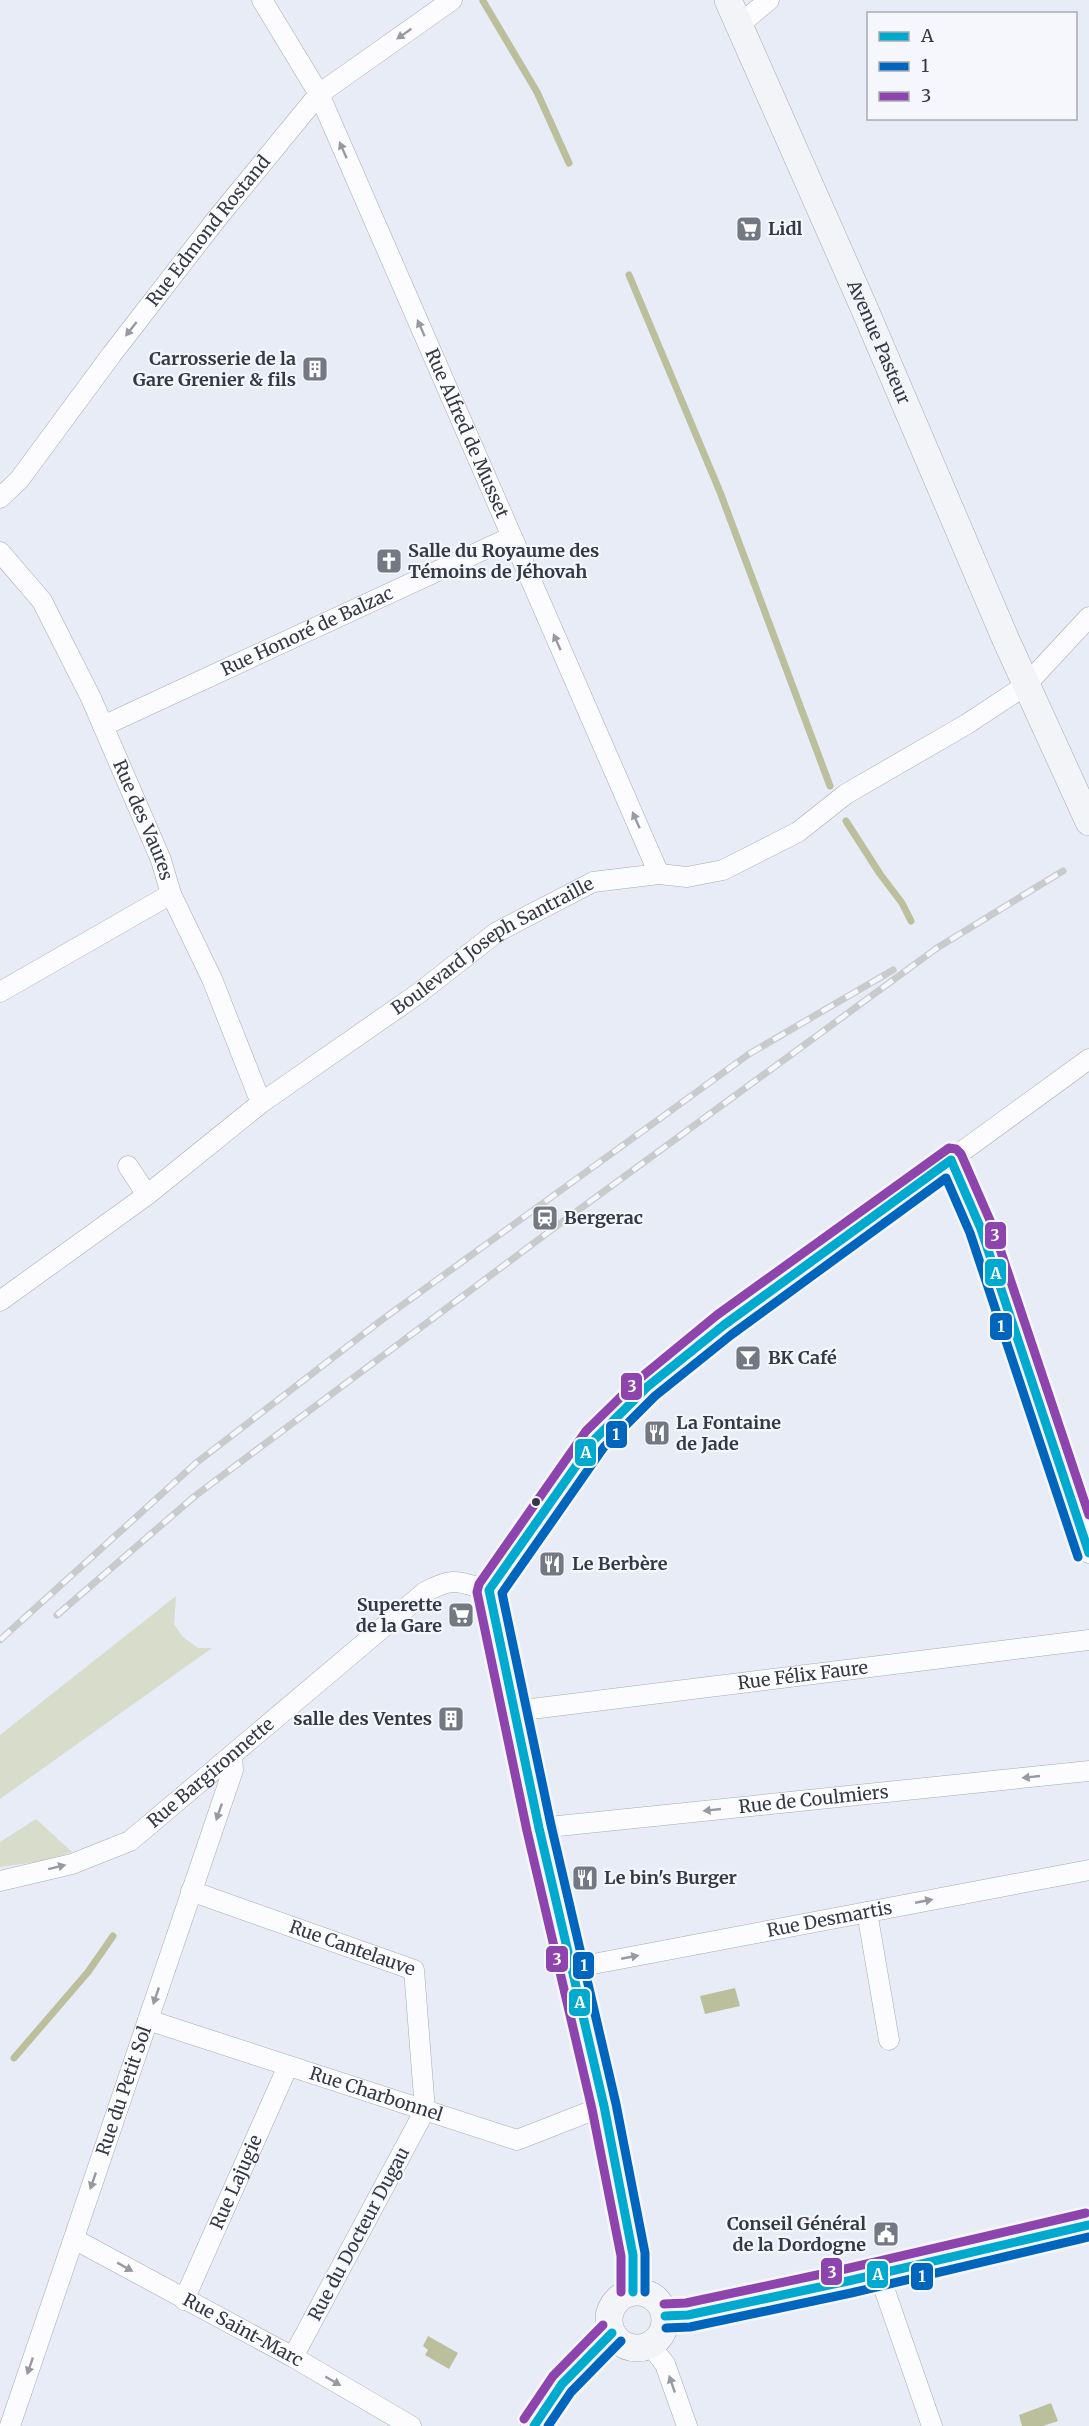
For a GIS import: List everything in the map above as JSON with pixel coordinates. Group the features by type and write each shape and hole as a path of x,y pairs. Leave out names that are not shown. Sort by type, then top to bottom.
{"main road":[{"name":"Avenue Pasteur","path":"728,0 866,310 1026,685 1089,822"},
{"path":"665,2316 688,2315 879,2274 1089,2225"},
{"path":"633,2292 650,2295 657,2300 665,2316 662,2333 650,2345 633,2348 624,2345 612,2333 609,2316 612,2307 624,2295 633,2292"},
{"path":"534,2426 562,2384 612,2333"}],"street":[{"name":"Rue Alfred de Musset","path":"262,0 319,94 659,874"},
{"name":"Rue Edmond Rostand","path":"0,498 19,480 146,310 319,94 452,0"},
{"path":"739,25 769,0"},
{"name":"Rue Honoré de Balzac","path":"103,726 511,537"},
{"name":"Rue des Vaures","path":"0,552 42,601 103,726 161,860 171,894 212,979 261,1103"},
{"name":"Boulevard Joseph Santraille","path":"0,1301 147,1195 261,1103 419,993 497,932 593,882 659,874 687,877 723,870 798,832 846,794 967,724 1026,685 1089,617"},
{"path":"0,992 171,894"},
{"path":"633,2292 633,2255 604,2106 538,1828 489,1590 595,1439 648,1387 724,1325 1089,1059"},
{"path":"951,1160 981,1229 1089,1553"},
{"path":"128,1166 147,1195"},
{"name":"Rue Bargironnette","path":"0,1881 72,1864 130,1841 425,1592 446,1581 455,1581 489,1590"},
{"name":"Rue Félix Faure","path":"515,1711 1089,1640"},
{"name":"Rue du Petit Sol","path":"10,2426 233,1770 232,1756"},
{"name":"Rue de Coulmiers","path":"538,1828 1089,1771"},
{"name":"Rue Desmartis","path":"572,1968 1089,1870"},
{"name":"Rue Cantelauve","path":"191,1892 414,1970 425,2110"},
{"path":"867,1912 889,2040"},
{"name":"Rue Charbonnel","path":"148,2020 518,2140 604,2106"},
{"name":"Rue Lajugie","path":"184,2300 288,2066"},
{"name":"Rue du Docteur Dugau","path":"292,2357 425,2110"},
{"name":"Rue Saint-Marc","path":"74,2238 292,2357 411,2426"},
{"path":"879,2274 933,2426"},
{"path":"650,2345 665,2364 687,2426"}],"shaded area":[{"path":"176,1596 174,1624 183,1637 198,1648 212,1648 0,1799 0,1735"},
{"path":"36,1819 72,1852 42,1861 0,1867 0,1842"},
{"path":"735,1988 740,2006 705,2014 700,1996"},
{"path":"428,2336 458,2353 449,2369 425,2355 428,2350 423,2346"},
{"path":"1051,2403 1058,2421 1043,2426 1022,2426 1019,2415"}],"waterway":[{"path":"483,1 537,92 569,163"},
{"path":"629,275 720,492 830,786"},
{"path":"846,821 880,874 902,903 911,921"},
{"path":"14,2058 88,1972 113,1936"}],"railway":[{"path":"57,1615 195,1496 558,1225 937,948 1063,871"},
{"path":"0,1640 196,1463 383,1319 749,1054 893,970"}],"transit line":[{"name":"3","path":"621,2292 621,2256 592,2109 527,1831 477,1592 479,1584 586,1431 639,1379 717,1315 949,1148 956,1149 961,1154 992,1225 1089,1515"},
{"name":"A","path":"633,2292 633,2255 604,2106 539,1828 489,1590 595,1439 647,1387 724,1325 951,1160 981,1229 1089,1553"},
{"name":"1","path":"645,2292 645,2253 616,2104 551,1825 502,1593 604,1447 655,1396 731,1335 946,1178 970,1233 1078,1557"},
{"name":"3","path":"664,2304 686,2303 845,2269 1086,2213"},
{"name":"A","path":"665,2316 688,2315 848,2281 1089,2225"},
{"name":"1","path":"666,2328 690,2327 851,2293 1089,2237"},
{"name":"3","path":"524,2419 553,2376 603,2325"},
{"name":"A","path":"534,2426 562,2384 612,2333"},
{"name":"1","path":"548,2426 571,2392 621,2341"}],"place":[{"name":"Lidl","path":"749,229"},
{"name":"Carrosserie de la Gare Grenier & fils","path":"315,369"},
{"name":"Salle du Royaume des Témoins de Jéhovah","path":"389,561"},
{"name":"Bergerac","path":"545,1218"},
{"name":"BK Café","path":"748,1358"},
{"name":"La Fontaine de Jade","path":"657,1433"},
{"name":"Le Berbère","path":"552,1564"},
{"name":"Superette de la Gare","path":"461,1615"},
{"name":"salle des Ventes","path":"451,1719"},
{"name":"Le bin's Burger","path":"585,1878"},
{"name":"Conseil Général de la Dordogne","path":"886,2234"}]}
